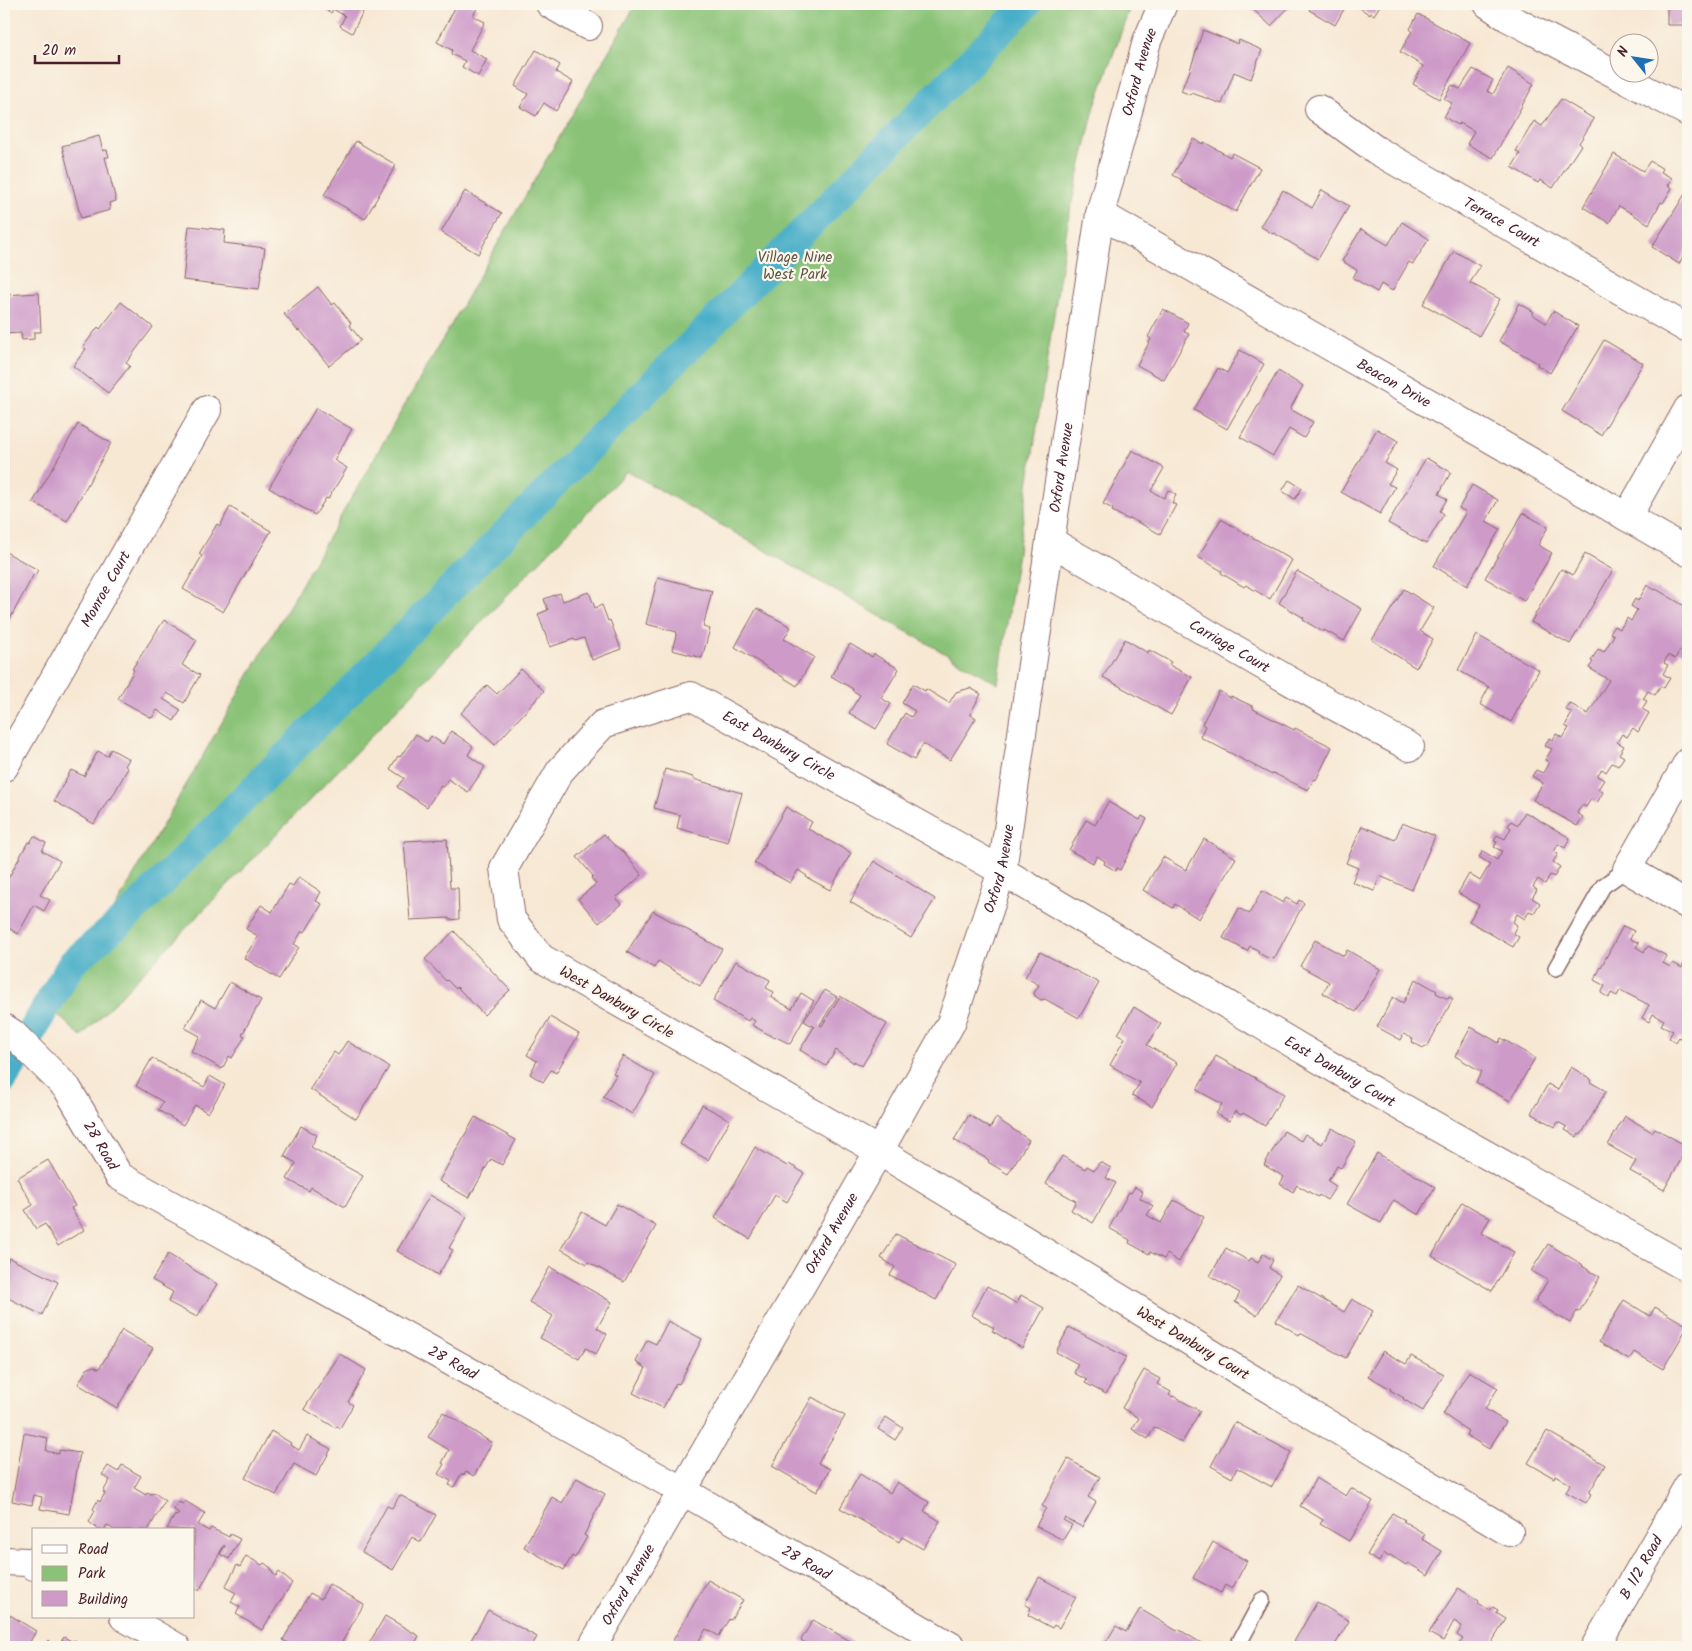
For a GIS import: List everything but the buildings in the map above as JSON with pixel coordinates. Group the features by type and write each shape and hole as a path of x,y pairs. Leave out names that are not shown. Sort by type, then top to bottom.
{"street":[{"path":"550,4 588,26"},
{"name":"Oxford Avenue","path":"592,1647 951,1023 1002,871 1100,214 1146,41 1163,4"},
{"path":"1503,8 1688,112"},
{"name":"Terrace Court","path":"1319,109 1376,150 1688,329"},
{"name":"Beacon Drive","path":"1100,214 1688,552"},
{"path":"1627,517 1688,409"},
{"name":"Monroe Court","path":"4,767 207,410"},
{"name":"Carriage Court","path":"1050,541 1341,711 1410,747"},
{"name":"East Danbury Circle","path":"560,770 603,724 691,696 1002,871"},
{"path":"1688,762 1627,869 1688,905"},
{"name":"West Danbury Circle","path":"560,770 504,868 511,919 541,958 878,1152"},
{"name":"East Danbury Court","path":"1002,871 1374,1091 1682,1265"},
{"name":"28 Road","path":"4,1028 12,1033 67,1088 119,1176 683,1491 952,1647"},
{"name":"West Danbury Court","path":"878,1152 1219,1360 1509,1532"},
{"name":"B 1/2 Road","path":"1594,1647 1688,1486"},
{"path":"4,1561 27,1562 32,1565"},
{"path":"126,1618 176,1647"}],"lane":[{"path":"1556,968 1603,886 1627,869"},
{"path":"1237,1647 1262,1600"}],"green space":[{"name":"Village Nine West Park","path":"636,4 1131,4 1094,109 1069,215 998,684 627,471 81,1037 55,1012"}],"waterway":[{"path":"4,1079 72,963 130,914 1027,4"}]}
